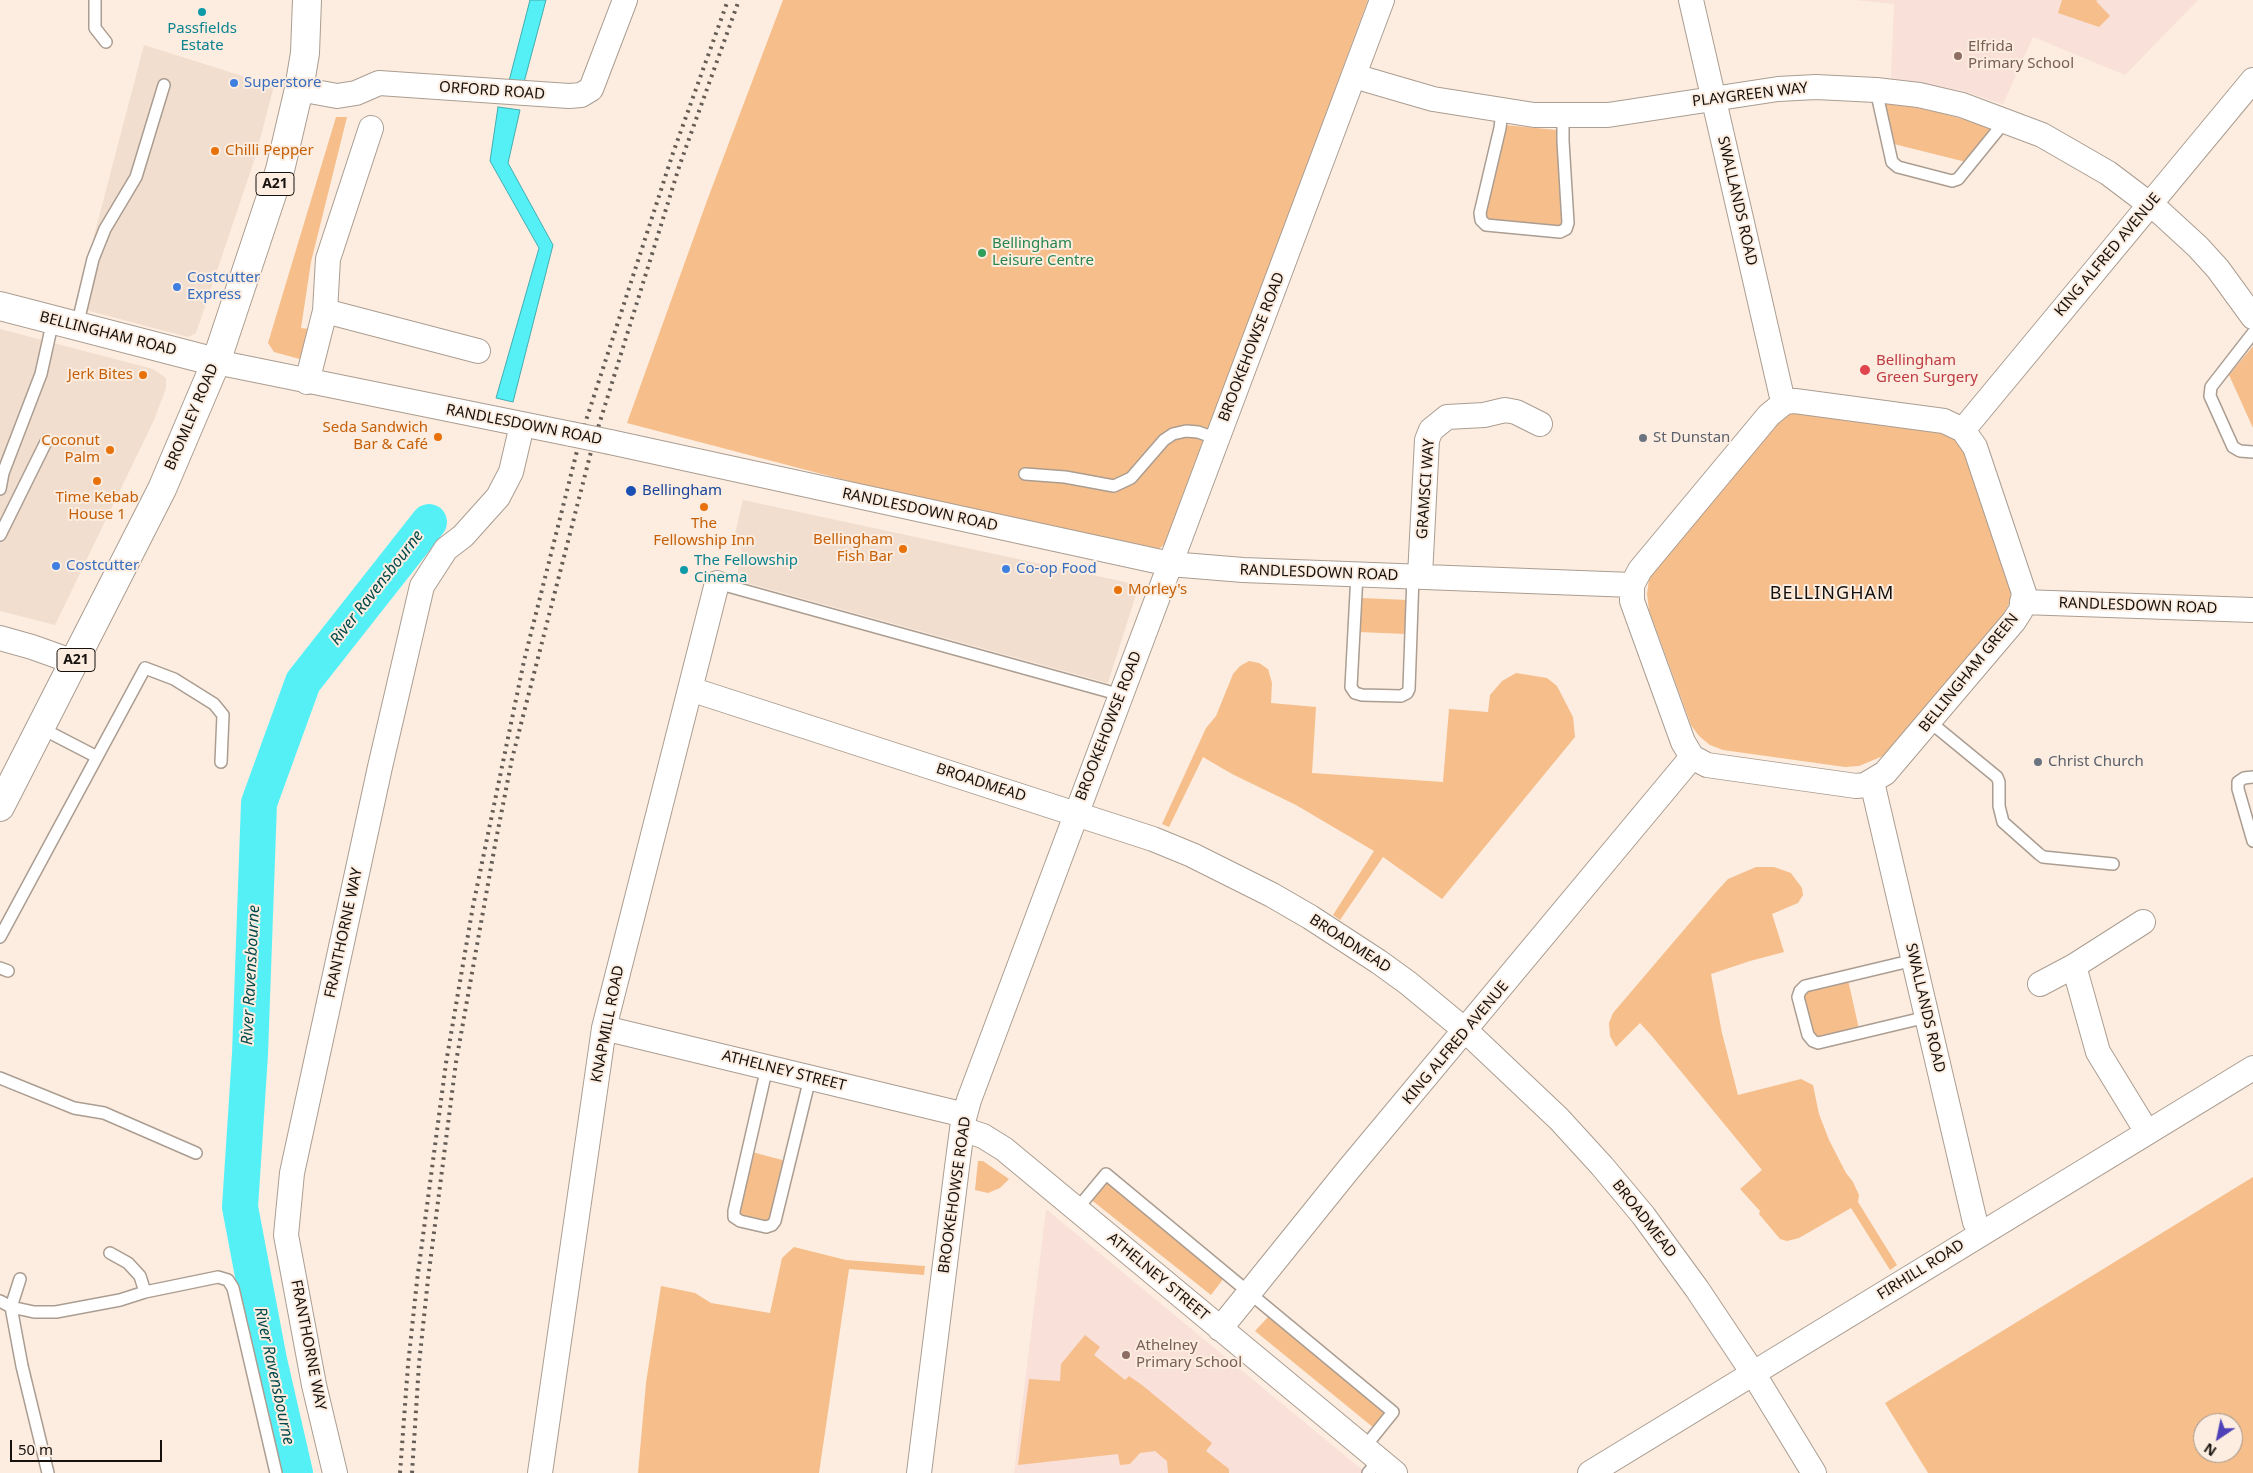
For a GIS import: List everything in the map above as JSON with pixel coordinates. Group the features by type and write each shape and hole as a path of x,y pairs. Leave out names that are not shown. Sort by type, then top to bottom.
{"main road":[{"name":"BROMLEY ROAD","path":"0,807 162,489 216,362 280,170 299,89 305,53 308,0"},
{"name":"BELLINGHAM ROAD","path":"0,306 216,362"}],"street":[{"name":"ORFORD ROAD","path":"299,89 337,96 356,93 379,84 569,96 582,95 591,89 625,0"},
{"name":"BROOKEHOWSE ROAD","path":"919,1473 963,1122 976,1080 1382,0"},
{"name":"SWALLANDS ROAD","path":"1690,0 1781,393 1785,402"},
{"name":"PLAYGREEN WAY","path":"1354,76 1433,99 1502,111 1563,116 1637,112 1713,98 1797,88 1853,87 1919,95 1962,105 2042,135 2075,152 2108,173 2150,204 2198,248 2218,269 2253,317"},
{"name":"KING ALFRED AVENUE","path":"1963,430 2253,80"},
{"path":"307,382 325,311 328,259 372,128"},
{"path":"325,311 478,351"},
{"name":"RANDLESDOWN ROAD","path":"216,362 610,442 1170,564 1243,570 1632,585"},
{"path":"1872,782 1856,786 1794,778 1707,764 1692,757 1683,742 1656,672 1632,601 1632,585 1640,570 1768,415 1785,402 1795,401 1944,421 1963,430"},
{"name":"GRAMSCI WAY","path":"1417,576 1427,440 1431,430 1447,417 1484,415 1505,410 1516,412 1540,424"},
{"name":"FRANTHORNE WAY","path":"335,1473 314,1385 286,1235 292,1173 382,758 422,586 446,549 463,536 488,509 502,490 511,472 522,425"},
{"name":"BELLINGHAM GREEN","path":"1872,782 1885,773 1930,722 2014,621 2022,602 2024,593 2022,581 1975,447 1963,430"},
{"name":"KNAPMILL ROAD","path":"540,1473 604,1028 717,583"},
{"name":"RANDLESDOWN ROAD","path":"2022,602 2253,610"},
{"path":"0,638 32,646 74,662"},
{"name":"BROADMEAD","path":"690,689 1134,832 1192,855 1272,895 1310,917 1379,962 1408,983 1466,1031 1559,1119 1637,1208 1697,1289 1753,1373 1814,1473"},
{"name":"KING ALFRED AVENUE","path":"1220,1329 1348,1170 1466,1031 1692,757"},
{"name":"SWALLANDS ROAD","path":"1872,782 1975,1222 1982,1233"},
{"path":"2040,984 2074,966 2143,922"},
{"path":"2074,966 2098,1052 2148,1132"},
{"name":"ATHELNEY STREET","path":"604,1028 768,1067 963,1122 998,1145 1077,1209 1377,1464"},
{"name":"FIRHILL ROAD","path":"1590,1473 2253,1068"}],"lane":[{"path":"96,0 94,28 106,42"},
{"path":"0,490 3,473 41,374 65,323 105,228 136,177 164,85"},
{"path":"1876,90 1892,162 1898,166 1952,180 1958,179 2006,120"},
{"path":"1502,111 1500,128 1480,213 1481,220 1486,225 1560,232 1566,229 1568,224 1562,141 1563,116"},
{"path":"2253,333 2211,387 2210,396 2233,447 2253,452"},
{"path":"1025,474 1065,477 1114,486 1130,478 1164,440 1173,434 1186,431 1198,432 1218,439"},
{"path":"0,535 47,440"},
{"path":"1357,574 1351,687 1355,693 1362,695 1401,696 1408,689 1417,576"},
{"path":"717,583 1121,695"},
{"path":"0,937 145,668 174,679 214,704 222,715 221,762"},
{"path":"1930,722 1997,777 1999,782 1999,806 2003,822 2039,854 2044,857 2113,864"},
{"path":"40,727 97,757"},
{"path":"2253,777 2244,778 2238,782 2238,789 2253,840"},
{"path":"1914,960 1804,986 1798,996 1808,1035 1812,1041 1818,1043 1927,1017"},
{"path":"768,1067 734,1211 734,1217 740,1221 766,1227 772,1226 775,1221 810,1078"},
{"path":"0,1078 74,1108 104,1113 196,1153"},
{"path":"1077,1209 1106,1174 1393,1412 1377,1464"},
{"path":"110,1254 128,1263 140,1276 145,1292"},
{"path":"0,1301 11,1307 34,1312 56,1312 120,1300 145,1292 218,1277 228,1280 234,1288 276,1473"},
{"path":"20,1279 11,1307 22,1366 48,1473"}],"shaded area":[{"name":"Bellingham Leisure Centre","path":"783,0 1368,0 1167,542 1159,549 1145,550 898,494 627,423 708,198"},
{"name":"Elfrida Primary School","path":"1856,0 2198,0 2125,75 2033,37 2003,104 1959,90 1891,78 1894,4"},
{"path":"2062,0 2098,0 2096,1 2110,16 2099,27 2058,13"},
{"path":"144,45 274,86 255,158 196,333 188,337 82,309 94,236"},
{"path":"1884,101 1937,112 1995,128 1966,162 1894,144"},
{"path":"336,117 347,117 311,262 301,328 317,330 307,361 274,352 268,343"},
{"path":"1505,125 1557,130 1565,222 1558,228 1489,221 1486,218 1484,213"},
{"path":"0,329 153,369 166,378 166,388 154,420 55,625 0,611"},
{"path":"2253,346 2253,428 2229,375"},
{"path":"1803,412 1946,434 1955,439 1963,448 2007,573 2011,590 2010,602 2002,617 1899,740 1883,756 1859,766 1845,767 1723,750 1710,745 1699,736 1691,725 1649,610 1647,594 1649,579 1657,567 1771,429 1790,414"},
{"path":"743,500 1139,585 1108,683 736,580 742,551 734,538"},
{"path":"1361,598 1408,600 1406,634 1359,632"},
{"path":"1249,661 1259,663 1268,669 1272,683 1271,703 1316,707 1312,773 1443,782 1449,709 1488,712 1490,695 1502,681 1516,673 1547,678 1557,686 1573,717 1575,737 1442,899 1383,857 1340,920 1333,915 1374,851 1296,805 1232,774 1203,757 1169,827 1162,824 1206,728 1216,716 1233,674 1240,666"},
{"path":"1756,867 1774,867 1791,873 1802,888 1803,895 1798,903 1772,914 1784,952 1711,974 1722,1033 1738,1095 1801,1079 1813,1085 1819,1114 1829,1140 1846,1173 1853,1182 1859,1195 1858,1202 1897,1265 1890,1270 1851,1208 1799,1238 1787,1241 1780,1239 1759,1214 1760,1211 1740,1189 1762,1170 1651,1035 1640,1023 1616,1047 1610,1036 1609,1023 1613,1013 1717,891 1728,879"},
{"path":"1848,980 1859,1029 1820,1038 1812,1033 1803,998 1808,989"},
{"path":"752,1152 786,1161 771,1219 765,1224 741,1218 738,1210"},
{"path":"978,1161 983,1161 1009,1179 1000,1188 988,1193 975,1190"},
{"path":"2253,1177 2253,1473 1928,1473 1885,1403"},
{"path":"1103,1180 1224,1278 1211,1295 1089,1198"},
{"name":"Athelney Primary School","path":"1046,1209 1366,1473 1014,1473"},
{"path":"794,1247 846,1260 925,1266 924,1275 849,1269 819,1473 638,1473 646,1383 661,1286 695,1293 711,1303 770,1313 782,1258"},
{"path":"1269,1316 1387,1412 1374,1428 1255,1331"},
{"path":"1085,1335 1100,1347 1094,1355 1125,1380 1129,1376 1142,1385 1212,1443 1206,1451 1229,1469 1229,1473 1168,1473 1167,1461 1155,1451 1140,1453 1130,1464 1120,1465 1118,1454 1018,1465 1029,1379 1060,1381 1061,1364"}],"water":[{"path":"530,0 546,0 523,86 508,85"},
{"path":"498,107 520,110 508,163 553,245 513,402 496,398 539,248 490,161"}],"waterway":[{"name":"River Ravensbourne","path":"295,1473 269,1360 240,1207 250,1054 259,803 303,682 429,522"}],"railway":[{"path":"400,1473 408,1365 417,1281 446,1063 473,906 524,661 580,439 673,153 728,0"},
{"path":"412,1473 419,1364 428,1279 456,1062 512,759 593,444 680,164 739,0"}],"place":[{"name":"Passfields Estate","path":"202,12"},
{"name":"Elfrida Primary School","path":"1958,56"},
{"name":"Superstore","path":"234,83"},
{"name":"Chilli Pepper","path":"215,151"},
{"name":"Bellingham Leisure Centre","path":"982,253"},
{"name":"Costcutter Express","path":"177,287"},
{"name":"Bellingham Green Surgery","path":"1865,370"},
{"name":"Jerk Bites","path":"143,375"},
{"name":"Seda Sandwich Bar & Café","path":"438,437"},
{"name":"St Dunstan","path":"1643,438"},
{"name":"Coconut Palm","path":"110,450"},
{"name":"Time Kebab House 1","path":"97,481"},
{"name":"Bellingham","path":"631,491"},
{"name":"The Fellowship Inn","path":"704,507"},
{"name":"Bellingham Fish Bar","path":"903,549"},
{"name":"Costcutter","path":"56,566"},
{"name":"Co-op Food","path":"1006,569"},
{"name":"The Fellowship Cinema","path":"684,570"},
{"name":"Morley's","path":"1118,590"},
{"name":"Christ Church","path":"2038,762"},
{"name":"Athelney Primary School","path":"1126,1355"}],"district":[{"name":"BELLINGHAM","path":"1832,594"}]}
